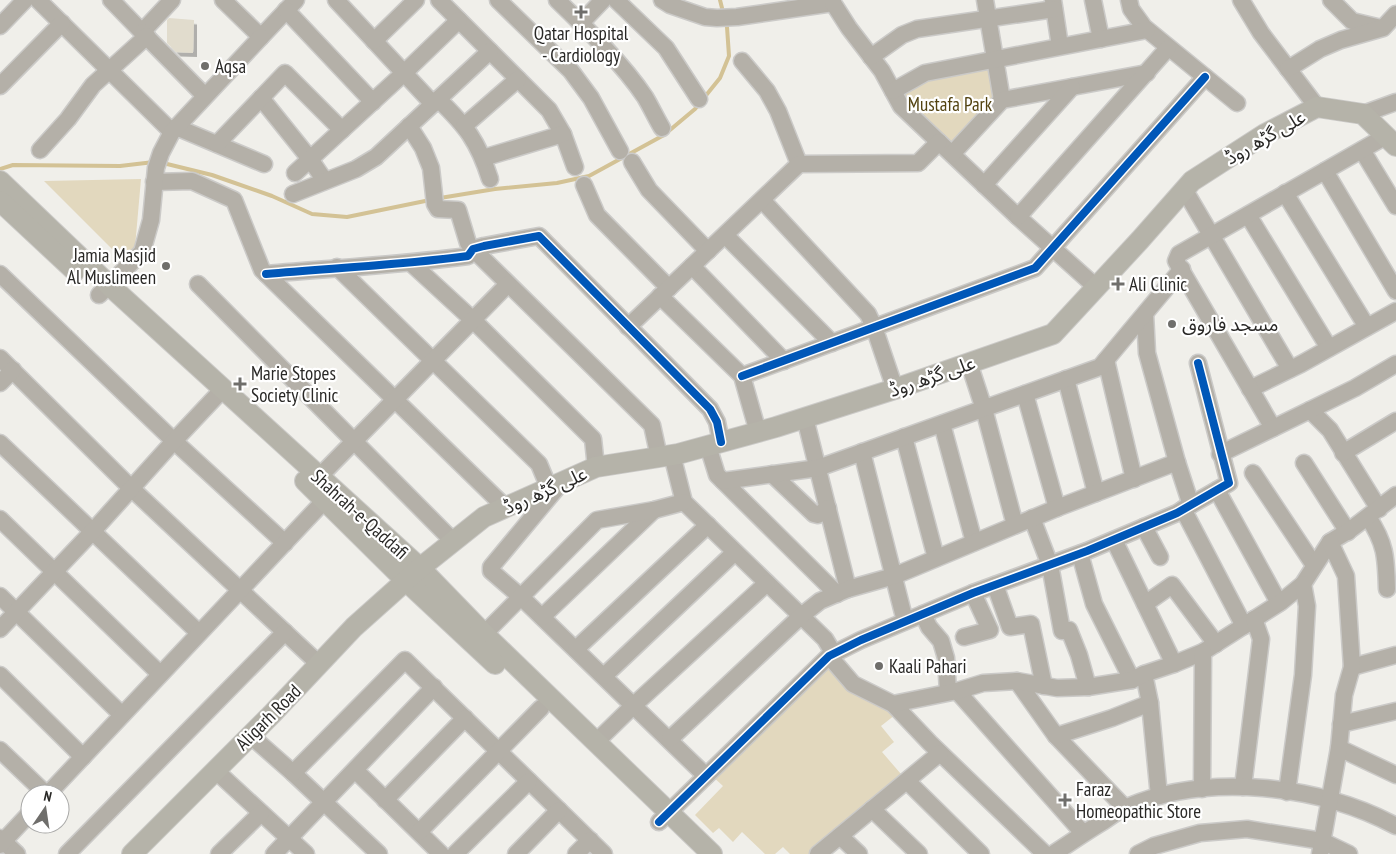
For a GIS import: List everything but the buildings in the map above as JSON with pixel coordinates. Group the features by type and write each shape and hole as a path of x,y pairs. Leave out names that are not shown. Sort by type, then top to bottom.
{"main road":[{"name":"علی گڑھ روڈ","path":"412,574 452,540 484,517 596,467 666,456 758,432 895,389 1053,334 1192,181 1265,134 1317,107 1363,114"},
{"path":"1363,114 1393,143"},
{"name":"Shahrah-e-Qaddafi","path":"4,195 104,290 220,393 319,477 541,708 664,817 712,854"},
{"name":"Shahrah-e-Qaddafi","path":"220,393 325,500 484,634 596,742 664,817 693,854"},
{"name":"Aligarh Road","path":"132,854 250,736 354,627 412,574"}],"street":[{"path":"1,23 25,0"},
{"path":"38,0 109,70 174,129 217,144 264,164"},
{"path":"111,0 205,96"},
{"path":"40,150 68,119 93,85 144,34 172,0"},
{"path":"374,41 416,0"},
{"path":"439,0 549,110 563,134 575,167"},
{"path":"498,0 570,71 591,98 626,157 649,190 708,251"},
{"path":"557,0 581,23 645,97 662,128"},
{"path":"581,23 604,0"},
{"path":"616,0 666,48 699,99"},
{"path":"662,0 670,4 699,7 705,17 717,18 737,17 833,1 849,28 882,71 901,106 1096,288"},
{"path":"986,0 1002,100"},
{"path":"1093,0 1101,39"},
{"path":"1129,0 1131,9 1148,30 1237,103"},
{"path":"1241,0 1261,33 1317,107"},
{"path":"1331,0 1352,21 1389,29"},
{"path":"230,3 261,37"},
{"path":"347,4 374,41 404,73 464,126 483,158 490,179"},
{"path":"104,290 142,252 151,220 157,168 174,129 291,5 373,102"},
{"path":"871,57 902,35 917,29 988,19 1054,5 1060,46"},
{"path":"1389,29 1396,14"},
{"path":"295,173 459,20"},
{"path":"0,86 62,23"},
{"path":"1288,69 1320,49 1341,40 1389,29"},
{"path":"893,91 925,73 1148,30"},
{"path":"1018,217 1168,48"},
{"path":"293,194 356,169 376,157 490,51"},
{"path":"742,61 767,91 778,111 799,164"},
{"path":"217,144 285,73 342,130"},
{"path":"952,154 1002,100 1147,73"},
{"path":"742,376 1036,268 1205,77"},
{"path":"464,126 518,79"},
{"path":"984,185 1072,87"},
{"path":"261,98 310,159 325,181"},
{"path":"1363,114 1396,102"},
{"path":"409,126 424,148 431,168 438,209 458,210 468,243 473,249 652,425 684,502 825,639 832,655 853,684 893,704 940,753 1045,854"},
{"path":"483,158 563,134"},
{"path":"628,327 799,164 918,163 939,142"},
{"path":"1272,428 1176,261 1178,254 1362,150 1393,143"},
{"path":"1362,150 1396,206"},
{"path":"157,168 234,200 262,270 505,507"},
{"path":"1325,171 1396,291"},
{"path":"584,185 597,215 742,376 758,432"},
{"path":"1184,189 1290,369"},
{"path":"1285,194 1368,327"},
{"path":"762,200 868,314 895,389"},
{"path":"1248,214 1329,348"},
{"path":"725,235 832,343"},
{"path":"266,274 337,267 410,263 468,256 473,249 538,236 710,409 718,422 714,444 716,475 843,591"},
{"path":"410,263 473,320 593,439 596,467"},
{"path":"692,266 784,361"},
{"path":"337,267 539,464 555,485 490,569 670,739 706,776"},
{"path":"723,481 818,468 1100,368 1182,269"},
{"path":"0,274 174,441 285,543"},
{"path":"198,284 452,540"},
{"path":"319,477 508,284"},
{"path":"1250,389 1396,311"},
{"path":"1145,314 1147,353 1177,462 1187,507 1249,622 1261,639 1243,787"},
{"path":"0,358 131,488 319,664"},
{"path":"1106,360 1134,479"},
{"path":"969,363 984,409 1015,525"},
{"path":"664,817 832,655 861,640 973,593 1080,554 1144,527 1187,507 1228,483 1198,363"},
{"path":"1220,454 1356,388 1396,364"},
{"path":"0,383 13,370"},
{"path":"1066,380 1096,493"},
{"path":"0,629 93,532 131,488 220,393"},
{"path":"1025,394 1057,508"},
{"path":"1310,410 1330,430 1343,453 1386,507"},
{"path":"805,418 828,508 843,591"},
{"path":"1343,453 1396,421"},
{"path":"942,424 974,542"},
{"path":"904,437 936,558"},
{"path":"0,443 199,632"},
{"path":"862,452 905,621"},
{"path":"670,739 801,616 820,601 843,591 894,576 1032,518 1177,462"},
{"path":"1304,463 1348,532"},
{"path":"1253,473 1314,564"},
{"path":"772,474 814,514 818,515 828,508"},
{"path":"1217,490 1279,603"},
{"path":"56,784 325,500"},
{"path":"484,634 597,520 654,510 684,502"},
{"path":"893,704 953,692 983,683 1017,681 1057,688 1088,687 1138,677 1174,664 1209,648 1279,603 1303,584 1314,564 1330,542 1386,507"},
{"path":"1386,507 1378,532 1386,562 1387,589"},
{"path":"542,617 654,510"},
{"path":"1032,518 1050,565 1062,632 1068,630 1079,655 1088,687"},
{"path":"0,519 160,674"},
{"path":"576,649 708,525"},
{"path":"1144,527 1160,557"},
{"path":"1114,540 1174,664"},
{"path":"1321,848 1339,748 1344,695 1352,667 1346,576 1330,542"},
{"path":"604,676 735,552"},
{"path":"1080,554 1094,604 1138,677 1150,703 1159,796"},
{"path":"596,742 768,583"},
{"path":"1287,792 1303,675 1307,606 1303,584"},
{"path":"995,585 1010,627 1032,624 1044,686"},
{"path":"1145,604 1172,585 1209,648 1202,789"},
{"path":"964,637 990,630 973,593"},
{"path":"0,596 122,715"},
{"path":"923,614 929,627 941,641 953,692 1084,833"},
{"path":"67,854 285,632"},
{"path":"1352,667 1396,655"},
{"path":"294,773 405,660 604,854"},
{"path":"0,675 82,757"},
{"path":"1017,681 1056,736 1126,808"},
{"path":"274,854 434,687"},
{"path":"1056,736 1112,718 1150,703"},
{"path":"419,832 541,708"},
{"path":"1341,724 1396,711"},
{"path":"385,800 465,718"},
{"path":"250,736 294,773 379,854"},
{"path":"1339,748 1396,775"},
{"path":"0,750 36,784"},
{"path":"818,854 940,753"},
{"path":"215,770 306,854"},
{"path":"355,770 441,854"},
{"path":"455,854 530,781"},
{"path":"906,781 981,854"},
{"path":"1053,854 1126,808 1159,796 1202,789 1243,787 1330,799 1381,818 1396,826"},
{"path":"872,809 919,854"},
{"path":"516,854 559,810"},
{"path":"219,854 261,812"},
{"path":"17,854 1,841 20,823"},
{"path":"1138,854 1154,846 1200,833 1247,829 1349,854"},
{"path":"840,836 859,854"},
{"path":"576,854 590,840"}],"green space":[{"name":"Mustafa Park","path":"995,59 1002,100 952,154 893,91"},
{"path":"141,179 135,247 122,259 44,181"},
{"path":"827,663 895,715 881,726 894,742 882,752 907,781 817,854 790,854 783,847 775,854 765,854 742,832 733,842 719,828 713,833 695,815 723,786 711,775"}],"waterway":[{"path":"720,0 723,12"},
{"path":"440,198 495,189 557,183 589,176 664,135 695,109 720,78 729,56 726,21"},
{"path":"0,169 13,165 120,166 154,162"},
{"path":"163,163 212,175 272,196 312,214 347,217 430,200"}],"cycle path":[{"path":"742,376 1035,268 1205,77"},
{"path":"266,274 468,256 473,249 539,236 710,409 717,422 721,442"},
{"path":"659,822 829,656 861,640 973,593 1087,551 1177,513 1229,483 1198,363"}],"place":[{"name":"Qatar Hospital - Cardiology","path":"581,12"},
{"name":"Aqsa","path":"205,66"},
{"name":"Jamia Masjid Al Muslimeen","path":"166,266"},
{"name":"Ali Clinic","path":"1118,284"},
{"name":"مسجد فاروق","path":"1172,324"},
{"name":"Marie Stopes Society Clinic","path":"240,384"},
{"name":"Kaali Pahari","path":"879,666"},
{"name":"Faraz Homeopathic Store","path":"1065,800"}]}
